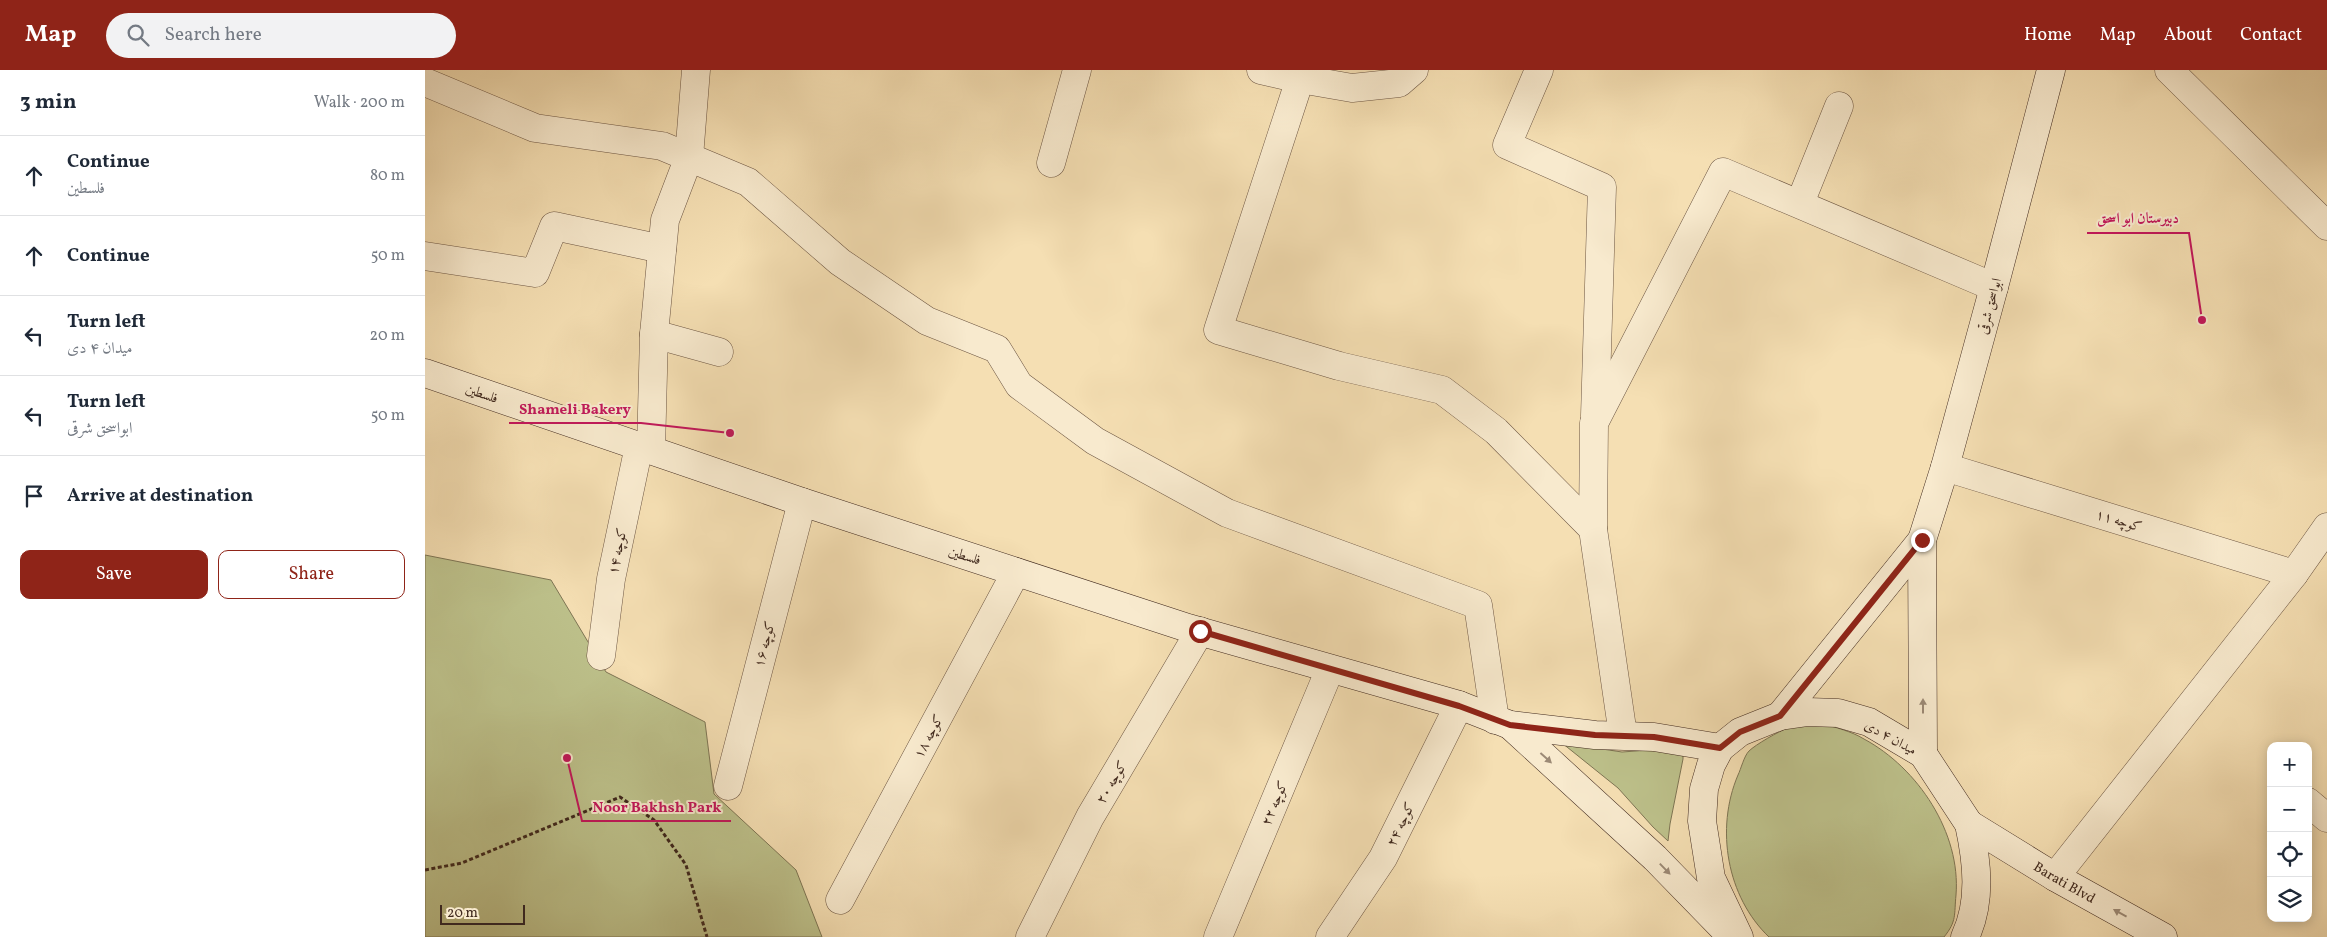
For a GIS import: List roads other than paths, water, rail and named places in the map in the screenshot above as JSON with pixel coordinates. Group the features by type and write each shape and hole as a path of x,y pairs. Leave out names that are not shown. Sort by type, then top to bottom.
{"street":[{"name":"کوچه ۱۴","path":"601,656 611,579 645,448 665,220 689,157 696,70"},
{"path":"1051,163 1075,70"},
{"path":"1261,70 1353,88 1399,83 1414,70"},
{"path":"1539,70 1507,145 1602,187 1594,423 1593,529 1623,735"},
{"name":"ابواسحق شرقی","path":"1923,754 1922,540 1945,467 2051,70"},
{"path":"2169,70 2322,211"},
{"path":"1300,79 1217,330 1339,366 1443,390 1496,431 1593,529"},
{"path":"425,82 535,128 662,146 748,182 840,262 927,321 997,349 1019,385 1095,441 1227,513 1478,605 1502,722 1655,858 1733,937"},
{"path":"1800,203 1839,106"},
{"path":"1594,423 1723,172 1800,203 1994,287"},
{"path":"425,256 535,273 554,226 662,249"},
{"path":"654,334 719,352"},
{"name":"فلسطین","path":"425,373 801,502 1016,572 1200,631 1459,706 1502,722"},
{"name":"کوچه ۱۱","path":"1945,467 2294,574"},
{"name":"کوچه ۱۶","path":"728,786 801,502"},
{"path":"2055,877 2294,574 2327,526"},
{"name":"ابواسحق شرقی","path":"1780,716 1922,540"},
{"name":"کوچه ۱۸","path":"840,900 1016,572"},
{"name":"کوچه ۲۰","path":"1030,937 1090,816 1200,631"},
{"name":"کوچه ۲۲","path":"1218,937 1330,669"},
{"name":"کوچه ۲۴","path":"1331,937 1383,858 1459,706"},
{"name":"میدان ۴ دی","path":"1739,937 1711,878 1702,821 1704,789 1711,765 1720,748 1740,732 1780,716 1808,712 1837,713 1869,722 1923,754 1969,824 1978,887 1965,937"},
{"path":"1502,722 1595,735 1654,737 1720,748"},
{"path":"2312,805 2327,818"},
{"name":"Barati Blvd","path":"1969,824 2055,877 2163,937"}],"place":[{"name":"دبیرستان ابو اسحق","path":"2202,320"},
{"name":"Shameli Bakery","path":"730,433"},
{"name":"Noor Bakhsh Park","path":"567,758"}]}
